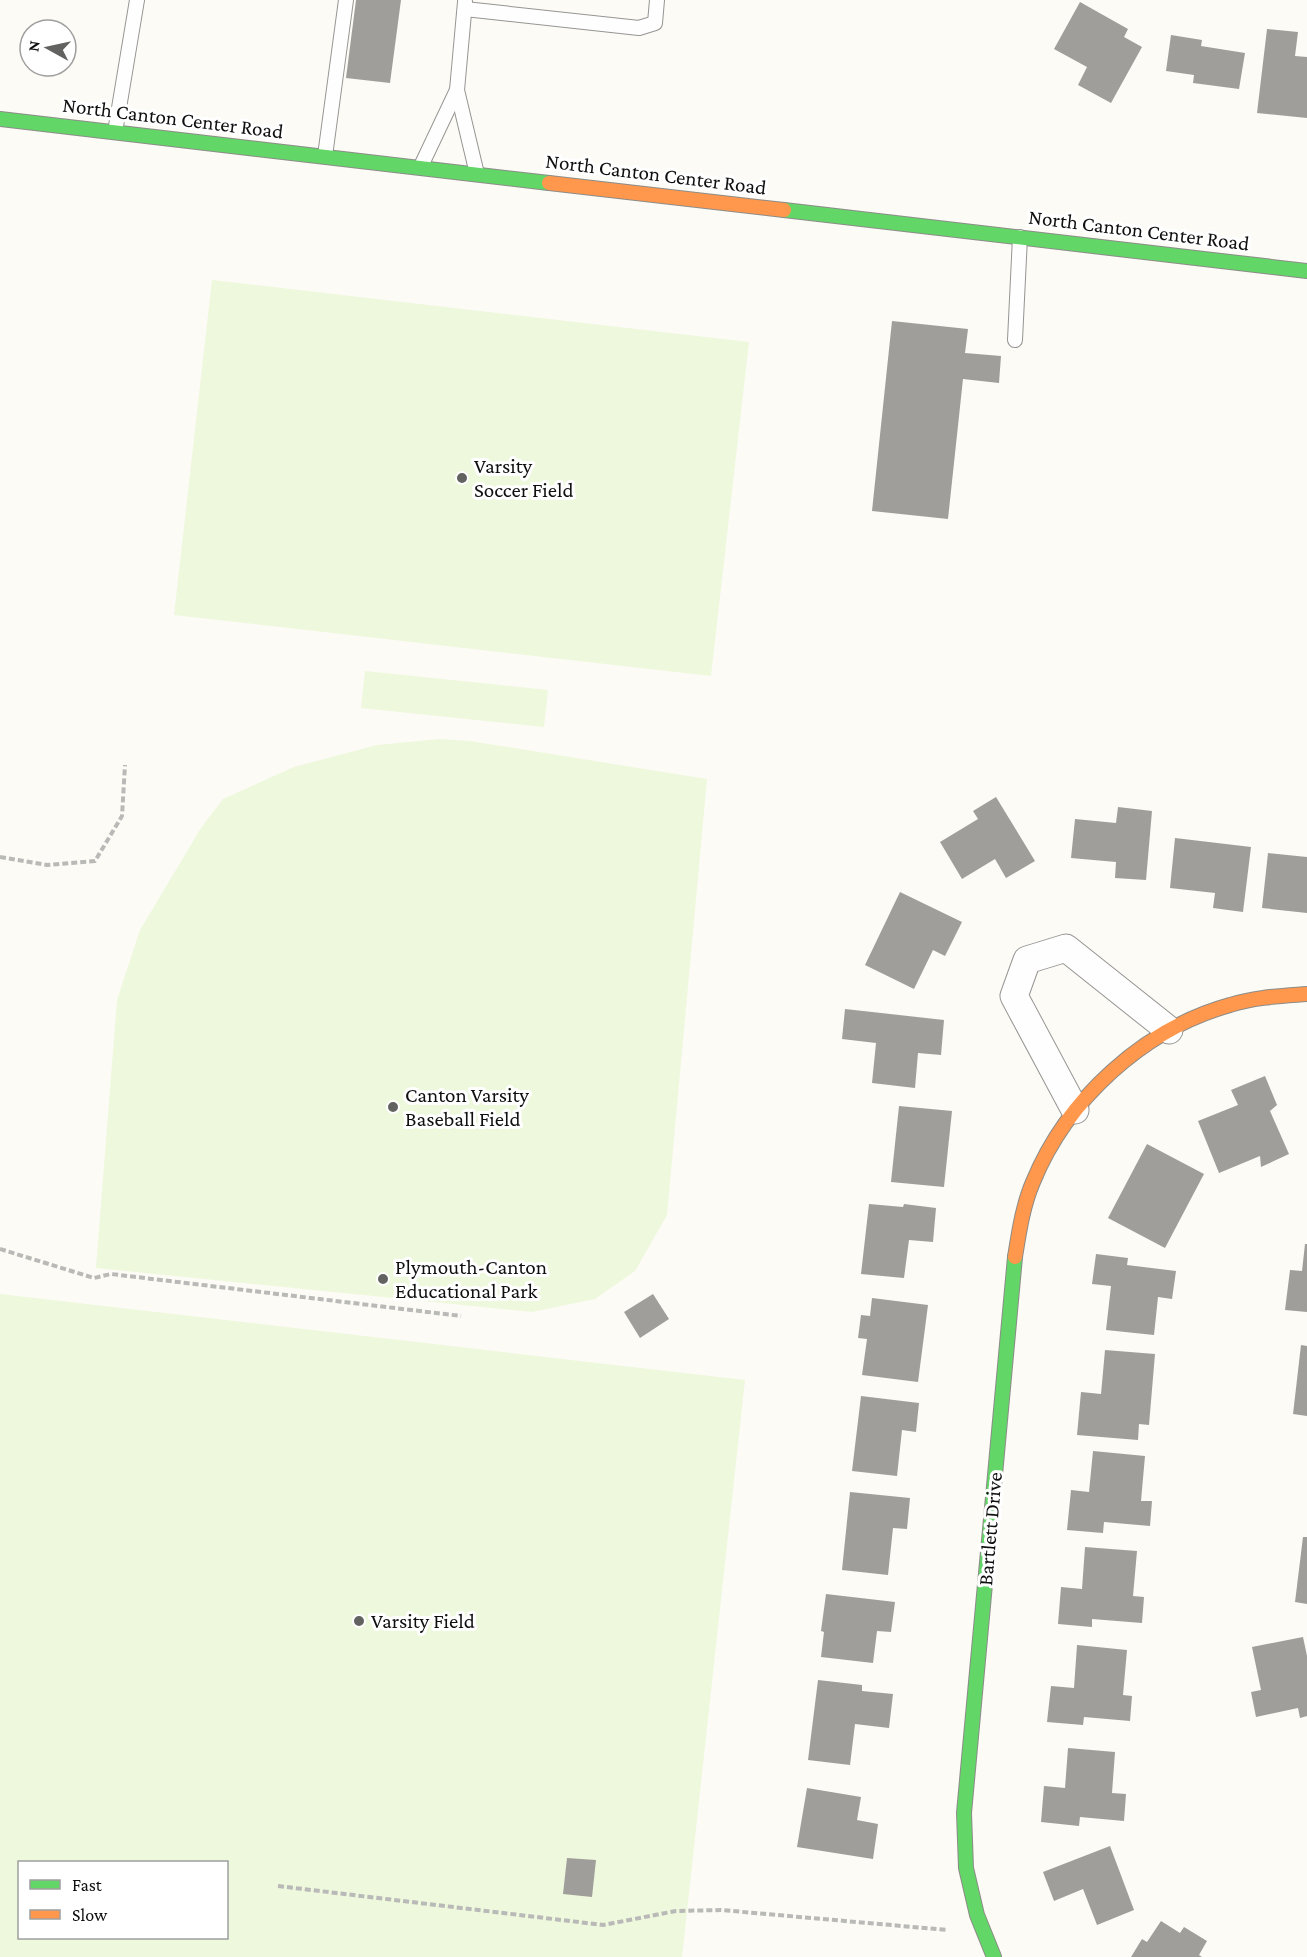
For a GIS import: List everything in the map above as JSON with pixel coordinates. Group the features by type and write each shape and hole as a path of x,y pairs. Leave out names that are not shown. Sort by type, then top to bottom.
{"street":[{"name":"North Canton Center Road","path":"0,119 1307,271"},
{"path":"1075,1110 1014,996 1027,960 1066,948 1169,1030"},
{"name":"Bartlett Drive","path":"994,1957 977,1915 966,1868 964,1812 1014,1260 1024,1209 1047,1150 1083,1100 1127,1060 1169,1030 1224,1006 1268,996 1307,994"}],"lane":[{"path":"115,132 137,0"},
{"path":"325,156 346,0"},
{"path":"477,174 457,90 465,5 639,28 655,23 657,0"},
{"path":"420,168 457,90"},
{"path":"1015,340 1020,237"}],"path":[{"path":"0,857 47,865 94,861 122,816 124,765"},
{"path":"0,1249 94,1278 111,1274 461,1316"},
{"path":"278,1886 603,1925 676,1911 721,1910 946,1930 977,1915"}],"green space":[{"name":"Varsity Soccer Field","path":"212,280 749,342 711,676 174,615"},
{"path":"365,671 548,690 544,727 361,708"},
{"name":"Canton Varsity Baseball Field","path":"440,739 470,741 707,779 667,1215 635,1271 595,1299 532,1312 96,1268 117,1000 140,930 201,828 223,799 294,767 377,745"},
{"name":"Varsity Field","path":"0,1294 745,1380 682,1957 0,1957"}],"building":[{"path":"356,0 401,0 390,83 346,78"},
{"path":"1080,2 1128,29 1124,37 1142,47 1111,103 1078,85 1087,67 1054,49"},
{"path":"1267,29 1298,32 1295,56 1307,57 1307,118 1257,113"},
{"path":"1171,35 1202,40 1201,46 1245,53 1239,89 1193,83 1194,75 1166,71"},
{"path":"892,321 968,329 965,353 1001,356 999,383 963,379 948,519 872,511"},
{"path":"996,797 1035,861 1006,878 995,859 962,879 940,842 978,819 973,811"},
{"path":"1118,807 1152,811 1146,880 1115,878 1116,862 1071,858 1075,819 1116,823"},
{"path":"1175,838 1251,847 1243,912 1213,908 1215,893 1170,888"},
{"path":"1268,853 1307,857 1307,913 1262,908"},
{"path":"900,892 962,922 945,956 933,950 914,989 865,965"},
{"path":"845,1009 944,1020 941,1055 918,1053 915,1088 872,1083 876,1043 842,1039"},
{"path":"1265,1076 1277,1105 1270,1111 1289,1154 1261,1167 1260,1156 1219,1173 1198,1121 1238,1105 1231,1090"},
{"path":"899,1106 952,1111 944,1187 891,1182"},
{"path":"1147,1144 1204,1174 1165,1248 1108,1218"},
{"path":"869,1204 903,1207 904,1204 936,1208 933,1242 909,1240 904,1278 861,1274"},
{"path":"1305,1244 1307,1244 1307,1312 1285,1310 1290,1270 1302,1271"},
{"path":"1096,1254 1128,1258 1127,1265 1176,1271 1172,1299 1158,1297 1154,1335 1106,1330 1111,1286 1092,1284"},
{"path":"653,1294 669,1319 640,1338 624,1312"},
{"path":"872,1298 928,1305 918,1382 862,1375 867,1339 858,1338 861,1315 870,1316"},
{"path":"1301,1345 1307,1346 1307,1416 1293,1414"},
{"path":"1105,1350 1155,1354 1149,1425 1139,1424 1138,1440 1077,1435 1081,1392 1101,1394"},
{"path":"861,1396 919,1403 916,1432 902,1430 897,1476 852,1471"},
{"path":"1093,1451 1145,1456 1141,1501 1152,1501 1150,1526 1104,1522 1103,1533 1067,1530 1071,1490 1089,1492"},
{"path":"850,1492 910,1498 907,1529 893,1528 888,1575 842,1570"},
{"path":"1303,1537 1307,1537 1307,1604 1295,1602"},
{"path":"1085,1547 1137,1551 1133,1596 1144,1597 1142,1623 1092,1619 1092,1627 1058,1624 1061,1587 1082,1589"},
{"path":"826,1594 895,1602 891,1632 877,1631 873,1663 821,1657 824,1632 821,1631"},
{"path":"1303,1637 1307,1656 1307,1716 1300,1718 1298,1708 1256,1717 1251,1692 1261,1690 1252,1647"},
{"path":"1077,1645 1127,1650 1123,1695 1132,1696 1130,1721 1084,1717 1083,1725 1047,1722 1051,1686 1074,1688"},
{"path":"818,1680 862,1685 862,1691 893,1694 889,1728 855,1724 850,1765 808,1760"},
{"path":"1068,1748 1115,1752 1112,1793 1126,1794 1124,1821 1080,1817 1079,1826 1041,1822 1044,1786 1065,1788"},
{"path":"807,1788 861,1797 857,1820 878,1824 873,1859 797,1847"},
{"path":"1110,1846 1134,1910 1097,1925 1083,1889 1054,1901 1043,1872"},
{"path":"567,1858 596,1860 592,1897 563,1894"},
{"path":"1161,1921 1180,1933 1184,1927 1207,1941 1199,1955 1202,1957 1131,1957 1142,1939 1147,1942"}],"traffic: fast":[{"path":"0,119 549,183"},
{"path":"784,210 1307,271"},
{"path":"994,1957 977,1915 966,1868 964,1813 1015,1257"}],"traffic: slow":[{"path":"549,183 784,210"},
{"path":"1015,1257 1027,1200 1048,1152 1066,1123 1112,1071 1168,1031 1198,1016 1249,1000 1307,994"}],"place":[{"name":"Varsity Soccer Field","path":"462,478"},
{"name":"Canton Varsity Baseball Field","path":"393,1107"},
{"name":"Plymouth-Canton Educational Park","path":"383,1279"},
{"name":"Varsity Field","path":"359,1621"}]}
